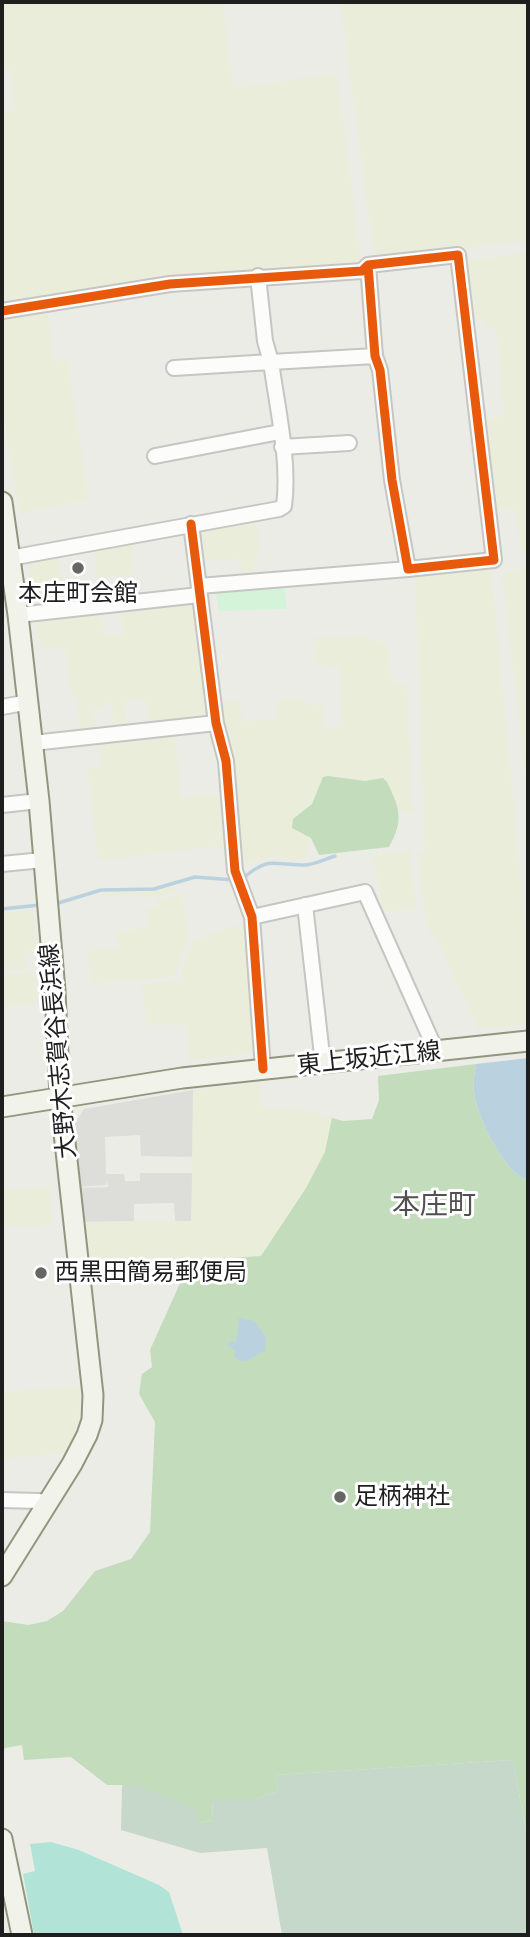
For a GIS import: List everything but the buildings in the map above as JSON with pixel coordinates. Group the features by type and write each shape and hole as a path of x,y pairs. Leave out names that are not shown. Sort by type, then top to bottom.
{"main road":[{"name":"大野木志賀谷長浜線","path":"2,509 29,702 55,991 60,1097 93,1395 92,1420 87,1435 72,1464 2,1576"},
{"name":"東上坂近江線","path":"2,1107 182,1078 437,1053 528,1041"},
{"path":"2,1839 22,1935"}],"street":[{"path":"2,311 170,284 362,271 368,265 458,255 494,560 199,590 18,615"},
{"path":"368,265 375,356 380,370 392,480 408,569"},
{"path":"10,558 284,506 281,440 258,276"},
{"path":"174,368 375,356"},
{"path":"155,456 281,440 349,443"},
{"path":"191,524 216,723 226,761 235,871 252,917 263,1069"},
{"path":"2,707 29,702"},
{"path":"33,743 216,723"},
{"path":"2,805 39,801"},
{"path":"2,864 43,860"},
{"path":"252,917 365,892 437,1053"},
{"path":"305,905 323,1064"},
{"path":"2,1500 47,1503"}],"green space":[{"path":"2,2 222,2 234,89 337,73 361,260 356,264 166,278 2,302 2,113 15,110 9,67 2,68"},
{"path":"340,2 528,2 528,241 382,257 374,253"},
{"path":"528,253 528,552 522,552 515,508 493,510 483,420 504,416 496,328 484,329 482,319 472,320 464,261"},
{"path":"47,309 53,361 68,360 88,499 19,514 2,404 2,316"},
{"path":"256,516 260,554 255,555 255,577 242,577 240,559 200,561 197,532 202,526"},
{"path":"131,539 135,574 97,578 94,546"},
{"path":"58,553 65,604 34,608 28,558"},
{"path":"484,567 492,574 528,955 528,1024 478,1029 439,944 426,926 417,853 425,851 415,577"},
{"path":"528,568 528,799 502,574 504,571"},
{"path":"284,585 287,609 219,611 216,591"},
{"path":"191,602 198,610 211,719 149,728 146,699 125,701 127,730 118,730 114,724 111,702 104,704 105,709 92,711 95,732 80,735 77,697 72,696 65,648 40,648 36,619 101,611 104,636 123,635 121,609"},
{"path":"364,636 388,645 392,682 407,685 412,812 400,812 387,782 383,779 365,781 328,776 312,804 293,819 299,833 311,838 305,859 273,856 241,865 219,702 239,702 243,721 277,720 278,699 301,699 308,705 324,705 321,729 343,726 339,666 314,665 313,638"},
{"path":"174,731 181,797 221,794 228,845 98,861 88,768 101,766 98,740"},
{"path":"323,777 365,781 383,778 387,782 398,814 397,829 389,847 319,855 311,838 292,828 293,819 312,804"},
{"path":"410,850 417,910 382,911 377,875 371,856"},
{"path":"175,888 174,893 149,897 100,896 101,893 124,889 150,891"},
{"path":"181,893 189,937 175,976 91,984 87,952 118,947 117,932 147,927 146,910 157,907 157,898"},
{"path":"28,910 34,916 37,950 25,952 27,970 2,971 2,913"},
{"path":"249,921 257,1052 189,1061 186,1025 146,1025 142,985 176,981 181,976 188,948 194,940"},
{"path":"35,972 37,1004 2,1007 2,976"},
{"path":"476,1064 473,1089 486,1129 510,1167 528,1180 528,1842 513,1760 275,1775 279,1791 256,1799 212,1799 213,1820 198,1823 136,1785 107,1785 71,1757 24,1760 22,1745 5,1748 2,1754 2,1621 28,1625 47,1621 63,1611 95,1571 131,1559 150,1532 155,1422 139,1394 142,1374 152,1367 150,1350 190,1261 261,1256 306,1188 325,1152 332,1118 343,1121 372,1119 379,1100 378,1076"},
{"path":"260,1083 260,1106 318,1112 326,1118 332,1118 326,1152 306,1188 260,1257 190,1261 85,1261 79,1222 191,1221 193,1090"},
{"path":"49,1187 52,1225 2,1228 2,1189"},
{"path":"79,1386 77,1427 66,1453 2,1459 2,1392"},
{"path":"513,1760 528,1842 528,1935 282,1935 267,1848 200,1853 121,1830 122,1785 136,1785 195,1808 199,1823 213,1820 212,1799 256,1799 279,1791 275,1775"},
{"path":"51,1842 79,1850 159,1885 169,1892 183,1935 34,1935 23,1874 35,1871 30,1844"}],"shaded area":[{"path":"193,1090 192,1157 141,1156 140,1135 105,1137 106,1174 124,1174 125,1181 140,1181 140,1173 192,1173 191,1221 175,1221 174,1203 134,1204 134,1221 79,1222 77,1188 108,1187 107,1180 106,1185 77,1187 71,1129 84,1109"}],"water":[{"path":"528,1058 528,1180 510,1167 493,1143 480,1115 473,1085 476,1064"},
{"path":"241,1318 254,1321 266,1337 265,1351 246,1361 239,1361 234,1356 236,1351 227,1345 231,1341 236,1342 239,1323 237,1320"}],"waterway":[{"path":"243,878 265,864 306,865 335,856"},
{"path":"55,904 101,890 154,889 195,877 234,880"},
{"path":"2,909 40,905"}],"cycle path":[{"path":"2,311 170,284 362,271 368,265 458,255 494,560 408,569 392,480 380,370 375,356 368,265"},
{"path":"191,524 216,723 226,761 235,871 252,917 263,1069"}],"place":[{"name":"本庄町会館","path":"78,568"},
{"name":"西黒田簡易郵便局","path":"41,1273"},
{"name":"足柄神社","path":"340,1497"}],"district":[{"name":"本庄町","path":"434,1206"}]}
